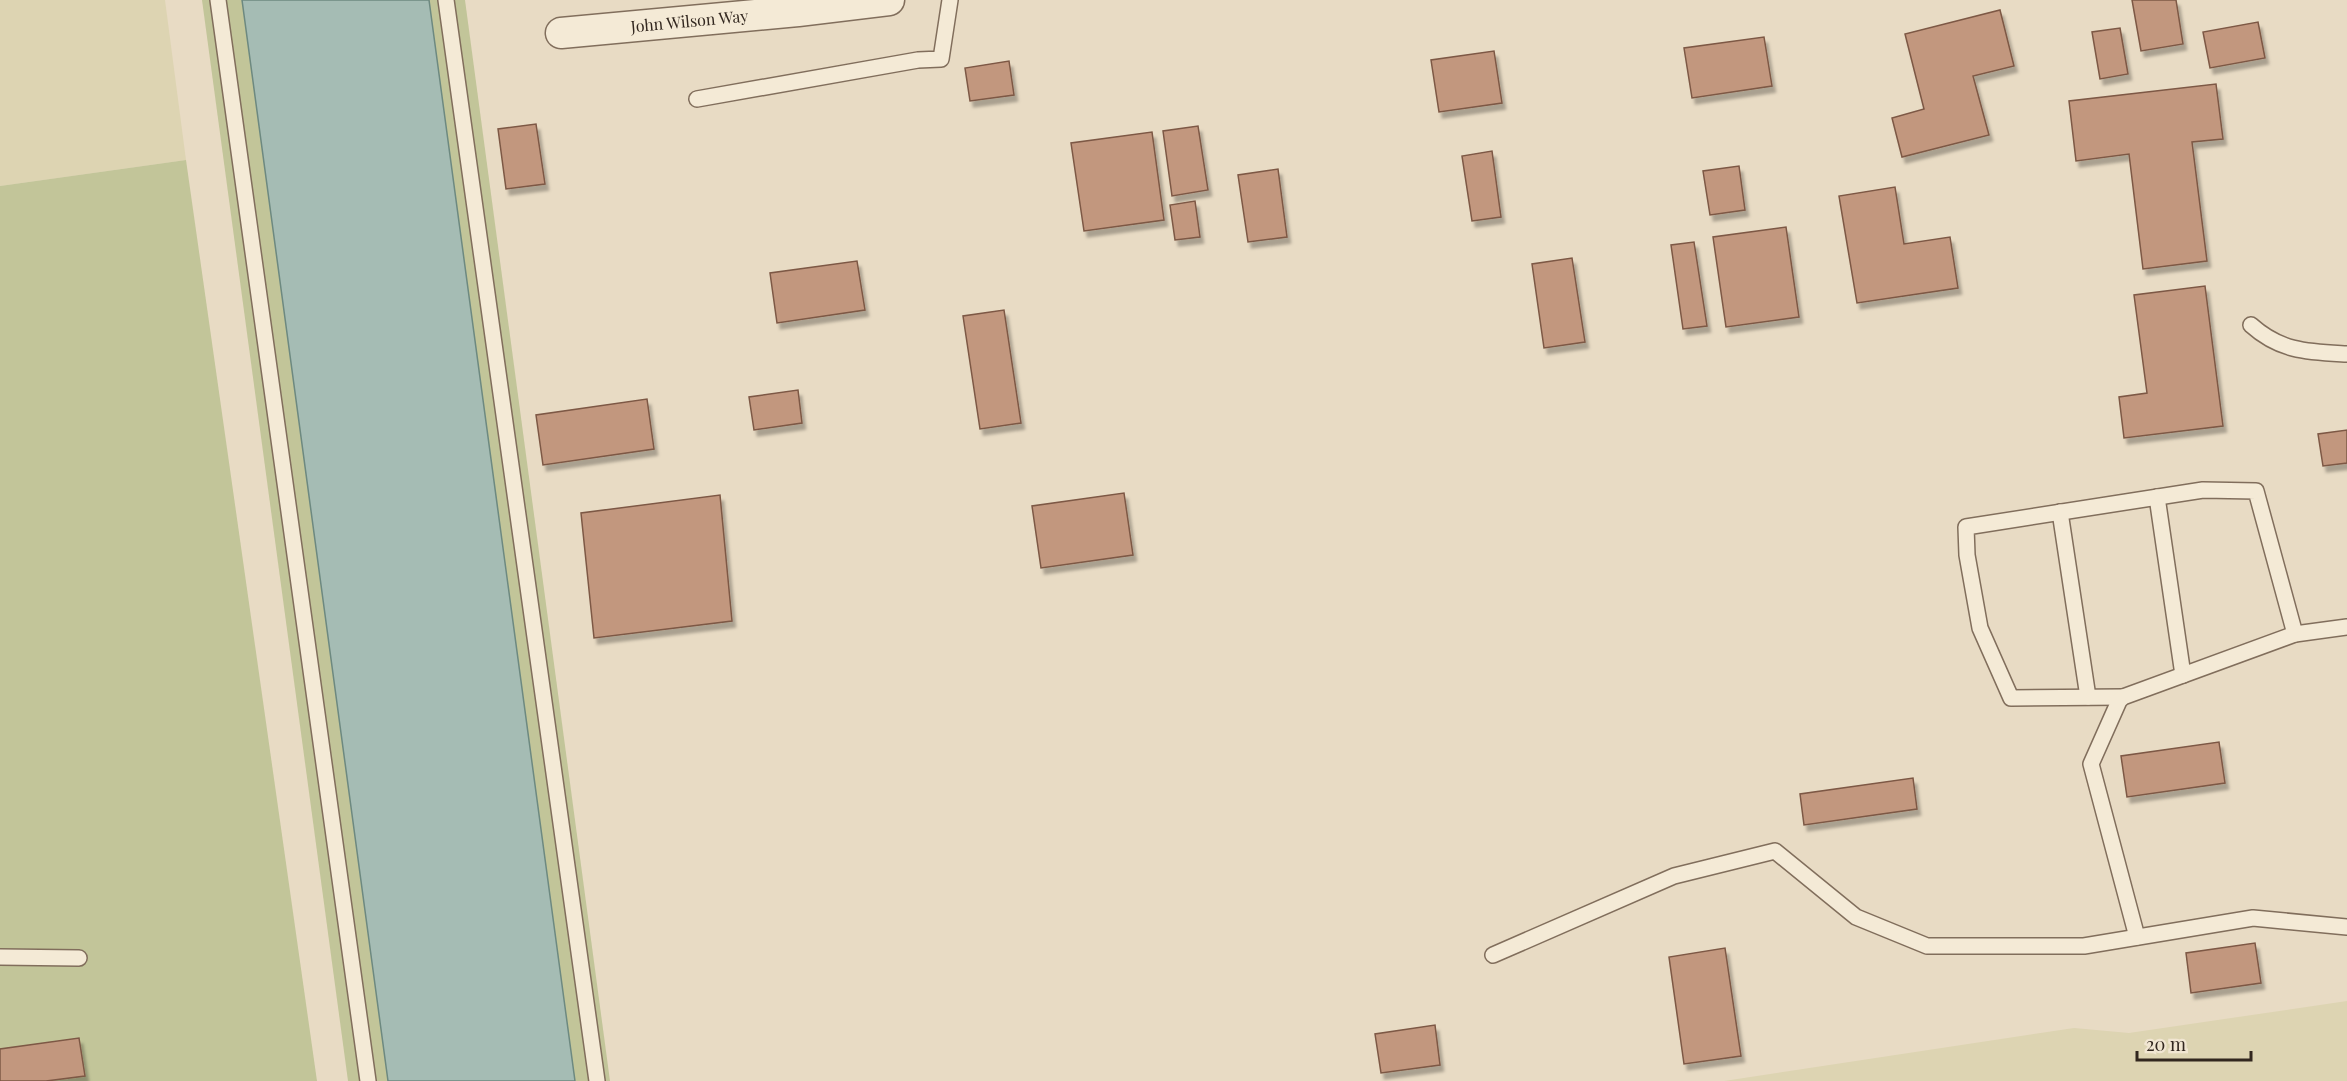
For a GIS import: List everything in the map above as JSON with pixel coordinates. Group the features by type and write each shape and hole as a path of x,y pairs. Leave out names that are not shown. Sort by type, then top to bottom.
{"street":[{"name":"John Wilson Way","path":"561,33 889,0"}],"lane":[{"path":"218,0 368,1081"},
{"path":"446,0 597,1081"},
{"path":"697,99 918,60 941,58 950,0"},
{"path":"2251,325 2265,338 2287,347 2320,353 2347,354"},
{"path":"2295,634 2256,490 2203,490 1966,526 1967,555 1980,628 2012,698 2122,697 2295,634 2347,627"},
{"path":"2157,497 2183,675"},
{"path":"2060,512 2088,697"},
{"path":"2122,697 2091,764 2137,937"},
{"path":"1493,955 1674,876 1775,850 1856,916 1928,946 2084,946 2253,918 2347,927"},
{"path":"0,957 79,958"}],"shaded area":[{"path":"0,0 165,0 186,160 0,186"},
{"path":"2347,1001 2347,1081 1724,1081 2074,1028 2129,1033"}],"green space":[{"path":"202,0 465,0 610,1081 348,1081"},
{"path":"186,160 317,1081 0,1081 0,186"}],"water":[{"path":"242,0 429,0 575,1081 388,1081"}],"building":[{"path":"2132,0 2176,0 2183,44 2141,51"},
{"path":"2000,10 2014,66 1973,76 1989,135 1902,157 1892,118 1924,109 1905,34"},
{"path":"2258,22 2265,58 2210,68 2203,32"},
{"path":"2120,28 2128,74 2100,79 2092,32"},
{"path":"1764,37 1772,86 1692,98 1684,48"},
{"path":"1494,51 1502,103 1439,112 1431,60"},
{"path":"1009,61 1014,95 970,101 965,68"},
{"path":"2216,84 2223,139 2192,142 2207,261 2143,269 2129,154 2076,161 2069,101"},
{"path":"536,124 545,184 506,189 498,129"},
{"path":"1198,126 1208,190 1172,196 1163,131"},
{"path":"1152,132 1164,220 1084,231 1071,143"},
{"path":"1492,151 1501,217 1472,221 1462,156"},
{"path":"1739,166 1745,210 1710,215 1703,171"},
{"path":"1278,169 1287,237 1248,242 1238,175"},
{"path":"1895,187 1904,244 1950,237 1958,288 1857,303 1839,196"},
{"path":"1195,201 1200,237 1175,240 1170,205"},
{"path":"1786,227 1799,317 1726,327 1713,237"},
{"path":"1694,242 1707,326 1683,329 1671,245"},
{"path":"1572,258 1585,342 1544,348 1532,264"},
{"path":"857,261 865,310 777,323 770,273"},
{"path":"2205,286 2223,426 2124,438 2119,397 2147,393 2134,295"},
{"path":"1004,310 1021,423 980,429 963,316"},
{"path":"798,390 802,423 754,430 749,397"},
{"path":"647,399 654,449 543,465 536,415"},
{"path":"2347,430 2347,463 2323,466 2318,434"},
{"path":"1124,493 1133,555 1041,568 1032,506"},
{"path":"720,495 732,621 594,638 581,513"},
{"path":"2219,742 2225,783 2127,797 2121,756"},
{"path":"1913,778 1917,809 1804,825 1800,794"},
{"path":"2255,943 2261,983 2191,993 2186,953"},
{"path":"1725,948 1741,1056 1684,1064 1669,957"},
{"path":"1435,1025 1440,1065 1381,1073 1375,1034"},
{"path":"79,1038 85,1076 46,1081 0,1081 0,1049"}]}
